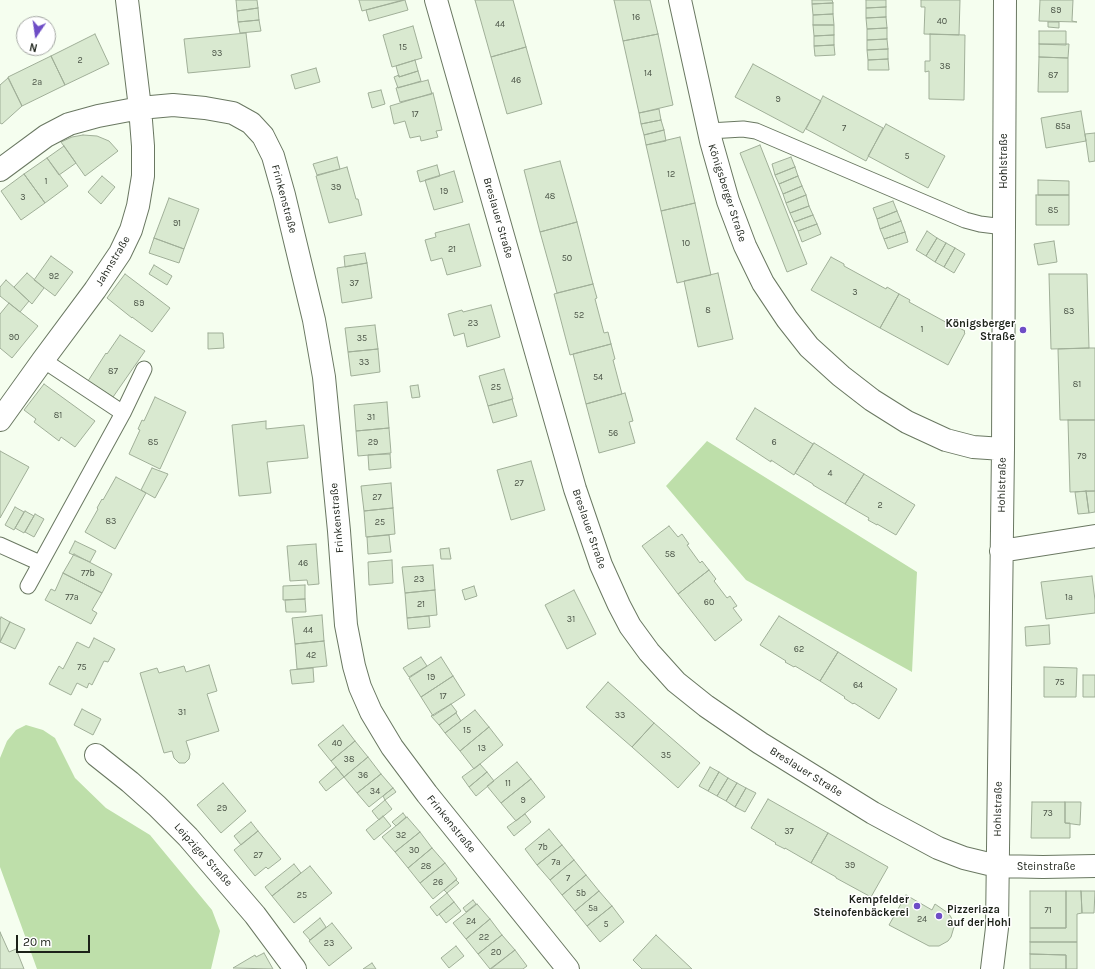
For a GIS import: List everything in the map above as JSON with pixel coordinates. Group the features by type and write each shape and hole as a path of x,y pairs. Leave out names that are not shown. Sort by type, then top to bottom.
{"street":[{"name":"Jahnstraße","path":"0,420 95,290 120,253 131,230 138,206 142,176 143,146 127,0"},
{"name":"Breslauer Straße","path":"436,0 575,489 601,565 630,626 648,652 676,682 706,706 760,743 873,813 926,842 964,858 997,866"},
{"name":"Königsberger Straße","path":"680,0 708,130 728,201 745,246 763,283 787,319 809,347 842,376 866,395 907,422 946,440 973,447 1003,449"},
{"name":"Hohlstraße","path":"992,969 996,928 1003,449 1005,0"},
{"name":"Frinkenstraße","path":"0,170 46,136 69,124 98,116 140,108 173,105 205,108 233,113 251,123 263,136 273,156 284,196 315,327 324,376 339,531 346,625 354,666 360,686 371,712 392,747 427,794 568,969"},
{"path":"1001,551 1095,536"},
{"name":"Leipziger Straße","path":"96,756 158,806 188,837 255,915 295,969"},
{"name":"Steinstraße","path":"997,866 1043,868 1095,866"}],"lane":[{"name":"Königsberger Straße","path":"708,130 743,129 756,131 965,220 980,224 1004,227"},
{"path":"43,360 123,413"},
{"path":"28,586 123,413 144,369"},
{"path":"0,545 40,563"}],"green space":[{"path":"707,441 917,572 912,672 746,580 666,486"},
{"path":"26,725 43,730 55,738 75,778 106,808 150,835 212,910 220,931 211,969 37,969 0,867 0,758 7,741 16,730"}],"building":[{"path":"236,0 257,0 258,8 237,11"},
{"path":"359,0 403,0 362,11"},
{"path":"405,0 408,10 369,21 366,10"},
{"path":"475,0 513,0 526,47 491,57"},
{"path":"614,0 650,0 658,34 623,41"},
{"path":"812,0 832,0 833,3 812,4"},
{"path":"866,0 886,0 886,7 866,8"},
{"path":"921,0 960,0 959,35 924,34 925,7 921,7"},
{"path":"1040,0 1073,0 1072,21 1077,22 1039,21"},
{"path":"833,3 833,14 813,15 812,4"},
{"path":"886,7 886,17 866,18 866,8"},
{"path":"258,8 259,20 238,22 237,11"},
{"path":"833,14 834,25 813,25 813,15"},
{"path":"886,17 887,28 867,29 866,18"},
{"path":"259,20 261,31 240,33 238,22"},
{"path":"1048,22 1059,22 1059,28 1048,27"},
{"path":"813,25 834,25 834,35 814,36"},
{"path":"413,26 422,58 392,67 383,35"},
{"path":"887,28 887,39 867,40 867,29"},
{"path":"1039,31 1066,31 1066,45 1039,44"},
{"path":"246,33 250,67 188,73 184,39"},
{"path":"95,34 109,64 65,85 51,56 56,56 56,54"},
{"path":"658,34 673,105 639,113 623,41"},
{"path":"930,34 965,35 964,100 929,99 929,71 925,72 925,61 930,61"},
{"path":"834,35 834,45 814,46 814,36"},
{"path":"887,39 888,49 867,50 867,40"},
{"path":"1039,44 1069,44 1068,58 1039,57"},
{"path":"834,45 835,55 815,56 814,46"},
{"path":"526,47 542,104 507,114 491,57"},
{"path":"888,49 888,59 868,60 867,50"},
{"path":"51,56 65,85 22,106 8,77"},
{"path":"1039,57 1068,58 1068,92 1038,92"},
{"path":"888,59 889,70 868,70 868,60"},
{"path":"415,60 418,71 399,77 396,66"},
{"path":"753,64 821,101 803,133 735,97"},
{"path":"316,68 320,82 295,89 291,75"},
{"path":"418,71 421,81 398,88 394,77 399,75 399,77"},
{"path":"8,78 22,106 2,124 0,123 0,85"},
{"path":"428,80 432,94 400,102 396,88"},
{"path":"381,90 385,104 372,108 368,93"},
{"path":"433,93 442,130 436,131 438,137 421,141 420,136 410,138 405,121 394,124 390,106"},
{"path":"823,96 883,128 866,161 806,129"},
{"path":"659,109 661,120 641,124 639,113"},
{"path":"1081,111 1086,141 1046,148 1041,118"},
{"path":"661,120 664,130 644,135 641,124"},
{"path":"886,124 945,156 928,188 868,156"},
{"path":"664,130 666,141 646,145 644,135"},
{"path":"1095,133 1095,161 1089,162 1085,134"},
{"path":"83,135 97,136 109,141 118,151 85,176 61,142 72,137"},
{"path":"680,137 695,203 661,211 646,145"},
{"path":"760,145 807,264 787,272 740,153"},
{"path":"64,146 76,163 59,175 47,158"},
{"path":"337,157 340,169 317,175 313,164"},
{"path":"791,157 795,167 775,175 772,164"},
{"path":"47,158 68,186 45,203 24,174"},
{"path":"560,161 577,222 540,232 524,170"},
{"path":"437,165 440,176 420,182 417,171"},
{"path":"347,167 362,215 329,223 316,176"},
{"path":"795,167 798,176 779,184 775,175"},
{"path":"454,171 463,202 434,210 425,180"},
{"path":"24,174 45,203 21,220 1,191"},
{"path":"102,176 115,187 101,204 88,192"},
{"path":"798,176 802,186 783,194 779,184"},
{"path":"1038,180 1069,181 1069,195 1038,195"},
{"path":"802,186 806,195 786,203 783,194"},
{"path":"806,195 809,206 790,213 786,203"},
{"path":"1036,195 1069,195 1069,225 1036,225"},
{"path":"169,198 199,209 184,249 154,238"},
{"path":"893,201 897,211 877,219 873,208"},
{"path":"695,203 711,275 677,283 661,211"},
{"path":"809,206 813,215 794,222 790,213"},
{"path":"897,211 901,221 880,229 877,219"},
{"path":"813,215 817,224 798,231 794,222"},
{"path":"901,221 905,232 884,239 880,229"},
{"path":"577,222 593,284 557,293 540,232"},
{"path":"469,224 481,266 447,275 442,258 431,261 425,240 436,237 435,233"},
{"path":"817,224 821,234 802,242 798,231"},
{"path":"927,231 937,238 926,256 916,250"},
{"path":"905,232 908,242 888,249 884,239"},
{"path":"154,238 184,249 179,263 149,253"},
{"path":"937,238 946,243 935,262 926,256"},
{"path":"1054,241 1057,262 1038,265 1034,244"},
{"path":"946,243 955,248 944,267 935,262"},
{"path":"955,248 965,254 954,273 944,267"},
{"path":"365,253 367,263 345,267 344,256"},
{"path":"51,256 73,272 55,296 34,280"},
{"path":"831,257 844,264 844,266 886,289 887,287 899,294 880,328 811,290"},
{"path":"367,263 372,298 342,303 337,268"},
{"path":"154,265 172,276 167,285 149,274"},
{"path":"27,273 44,288 32,304 14,287"},
{"path":"718,273 733,339 698,347 684,281"},
{"path":"125,274 170,308 152,332 107,298"},
{"path":"1049,274 1087,274 1089,348 1051,349"},
{"path":"6,280 29,301 20,312 0,296 0,287"},
{"path":"593,284 597,298 595,299 604,333 608,332 611,344 570,355 554,294"},
{"path":"899,294 910,300 909,302 965,331 948,365 880,328"},
{"path":"9,303 38,326 12,358 0,348 0,314"},
{"path":"491,305 500,337 467,347 464,333 454,336 448,314"},
{"path":"375,325 378,349 348,352 345,328"},
{"path":"208,333 223,333 224,348 208,349"},
{"path":"120,335 145,351 113,397 88,381 106,353 107,354"},
{"path":"611,344 615,359 613,360 622,394 586,404 573,354"},
{"path":"1095,348 1095,420 1060,420 1058,349"},
{"path":"378,349 380,372 351,376 348,352"},
{"path":"504,369 513,399 488,406 479,376"},
{"path":"44,384 95,421 75,447 61,437 59,441 34,422 36,419 24,410"},
{"path":"418,385 420,397 412,398 410,386"},
{"path":"625,393 633,421 629,422 635,443 599,453 586,404"},
{"path":"155,397 186,412 160,469 129,454 140,430 138,429 142,420 144,421"},
{"path":"512,399 517,416 493,423 488,406"},
{"path":"387,402 389,428 356,431 354,405"},
{"path":"755,408 813,444 794,475 736,439"},
{"path":"1068,420 1095,420 1095,491 1070,492"},
{"path":"266,421 266,429 304,425 308,458 267,462 271,493 239,496 232,425"},
{"path":"389,428 391,453 358,456 356,431"},
{"path":"814,443 864,474 845,504 795,473"},
{"path":"0,451 29,467 0,518"},
{"path":"390,454 391,468 369,470 368,455"},
{"path":"531,461 545,510 511,520 497,470"},
{"path":"152,468 168,474 155,498 141,490"},
{"path":"864,474 915,505 896,535 868,520 869,518 845,504"},
{"path":"116,477 146,493 115,549 85,532 102,499 103,500"},
{"path":"391,483 393,508 364,511 361,486"},
{"path":"1086,491 1089,513 1078,514 1075,492"},
{"path":"1086,491 1095,491 1095,512 1089,513"},
{"path":"15,507 24,512 14,530 5,525"},
{"path":"393,508 395,534 366,537 364,511"},
{"path":"25,511 34,516 24,533 15,528"},
{"path":"35,514 44,519 34,537 25,532"},
{"path":"669,526 678,537 682,534 689,544 687,545 700,563 702,561 709,570 678,594 642,546"},
{"path":"389,535 391,552 368,554 367,537"},
{"path":"75,541 96,551 90,562 69,553"},
{"path":"316,544 319,584 308,585 307,580 290,581 287,546"},
{"path":"449,548 451,559 441,559 440,549"},
{"path":"74,554 112,574 102,593 63,573"},
{"path":"392,560 393,583 369,585 368,562"},
{"path":"433,565 435,590 405,593 402,567"},
{"path":"709,570 716,579 714,581 727,598 730,596 737,606 733,608 742,620 715,641 678,594"},
{"path":"63,573 102,593 92,610 97,613 91,624 45,600 51,589 55,591"},
{"path":"1092,576 1095,613 1046,619 1041,582"},
{"path":"305,585 305,599 283,600 283,586"},
{"path":"474,586 477,596 465,600 462,590"},
{"path":"435,590 437,615 407,618 405,593"},
{"path":"574,590 596,634 567,649 545,605"},
{"path":"305,599 306,612 286,612 285,600"},
{"path":"322,615 324,641 295,644 292,618"},
{"path":"429,616 430,627 408,629 407,618"},
{"path":"779,616 838,652 820,681 795,666 794,667 785,662 786,661 760,645"},
{"path":"1,617 10,622 0,642 0,620"},
{"path":"10,622 25,629 15,649 0,642"},
{"path":"1049,625 1050,644 1026,646 1025,627"},
{"path":"94,638 115,649 108,662 104,661 92,685 89,683 87,688 77,683 71,695 49,684 59,666 63,669 77,642 89,648"},
{"path":"324,641 327,666 297,669 295,644"},
{"path":"838,652 897,689 879,719 854,703 853,704 820,681"},
{"path":"421,657 427,666 409,677 403,668"},
{"path":"441,657 453,676 421,697 409,678"},
{"path":"209,665 217,691 207,694 219,731 186,741 190,754 189,759 185,763 179,763 174,758 172,751 164,753 140,673 157,668 159,673 184,666 186,672"},
{"path":"1044,667 1077,668 1076,697 1044,697"},
{"path":"313,668 314,682 292,684 290,670"},
{"path":"1083,675 1095,675 1095,697 1083,697"},
{"path":"453,676 465,695 433,716 421,697"},
{"path":"608,682 654,723 632,747 586,707"},
{"path":"451,704 457,712 439,725 431,716"},
{"path":"82,709 101,719 93,735 74,725"},
{"path":"475,710 489,727 460,751 445,733"},
{"path":"456,713 461,721 445,733 439,725"},
{"path":"654,723 700,763 678,788 632,747"},
{"path":"343,725 355,741 331,761 318,745"},
{"path":"489,727 503,745 474,769 460,751"},
{"path":"355,741 368,757 344,777 331,761"},
{"path":"368,757 381,774 357,793 344,777"},
{"path":"517,762 531,779 501,803 487,786"},
{"path":"480,764 487,772 469,787 462,777"},
{"path":"336,767 344,777 326,791 319,782"},
{"path":"710,767 719,772 708,791 699,786"},
{"path":"487,772 494,781 476,796 469,787"},
{"path":"719,772 728,778 717,796 708,791"},
{"path":"381,774 393,788 369,807 357,793"},
{"path":"728,778 737,783 726,801 717,796"},
{"path":"531,779 545,797 516,821 501,803"},
{"path":"223,783 246,811 221,833 197,805"},
{"path":"737,783 746,788 735,807 726,801"},
{"path":"393,788 396,792 385,800 383,796"},
{"path":"746,788 756,793 745,812 735,807"},
{"path":"768,799 828,833 811,863 775,844 776,843 751,828"},
{"path":"385,800 392,809 379,820 372,811"},
{"path":"1032,802 1065,802 1065,823 1070,823 1070,838 1031,838"},
{"path":"1065,802 1081,802 1080,825 1065,823"},
{"path":"403,813 406,817 396,826 392,822"},
{"path":"525,814 531,822 514,836 507,827"},
{"path":"383,816 391,826 374,840 366,830"},
{"path":"407,817 420,832 395,852 382,837"},
{"path":"251,822 258,831 241,845 234,836"},
{"path":"549,829 562,845 537,865 525,849"},
{"path":"258,831 281,859 268,869 266,867 255,876 234,850"},
{"path":"420,832 432,848 408,868 395,852"},
{"path":"828,833 888,867 871,897 811,863"},
{"path":"562,845 574,860 550,880 537,865"},
{"path":"432,848 445,863 420,883 408,868"},
{"path":"574,860 586,875 562,895 550,880"},
{"path":"445,863 457,879 433,899 420,883"},
{"path":"294,864 301,873 272,896 265,887"},
{"path":"310,866 332,893 294,923 272,896"},
{"path":"586,875 599,891 575,911 562,895"},
{"path":"456,880 459,883 447,893 444,890"},
{"path":"599,891 612,906 587,926 575,911"},
{"path":"1030,891 1066,891 1066,928 1030,928"},
{"path":"1066,891 1081,891 1082,913 1077,914 1077,942 1030,942 1030,928 1066,928"},
{"path":"1081,891 1095,891 1094,913 1082,913"},
{"path":"447,893 454,902 437,916 430,907"},
{"path":"906,895 932,910 935,904 948,913 954,927 948,941 939,946 929,946 889,925"},
{"path":"473,900 476,904 466,912 463,908"},
{"path":"454,902 461,911 446,923 439,914"},
{"path":"477,904 490,919 466,939 453,923"},
{"path":"612,906 624,922 600,942 587,926"},
{"path":"320,918 326,927 310,940 303,932"},
{"path":"490,919 502,935 478,954 466,939"},
{"path":"332,923 352,948 329,966 309,941"},
{"path":"0,932 9,952 16,949 24,969 0,969"},
{"path":"502,935 515,950 490,969 478,954"},
{"path":"656,935 692,969 642,969 633,960"},
{"path":"1030,942 1077,942 1077,969 1066,969 1066,955 1030,954"},
{"path":"456,946 464,956 449,968 441,958"},
{"path":"515,950 527,966 523,969 491,969"},
{"path":"264,953 273,969 233,968 255,955 256,957"},
{"path":"1030,954 1066,955 1066,969 1030,969"},
{"path":"372,963 376,969 363,969"}],"place":[{"name":"Königsberger Straße","path":"1023,330"},
{"name":"Kempfelder Steinofenbäckerei","path":"917,906"},
{"name":"Pizzeriaza auf der Hohl","path":"939,916"}]}
